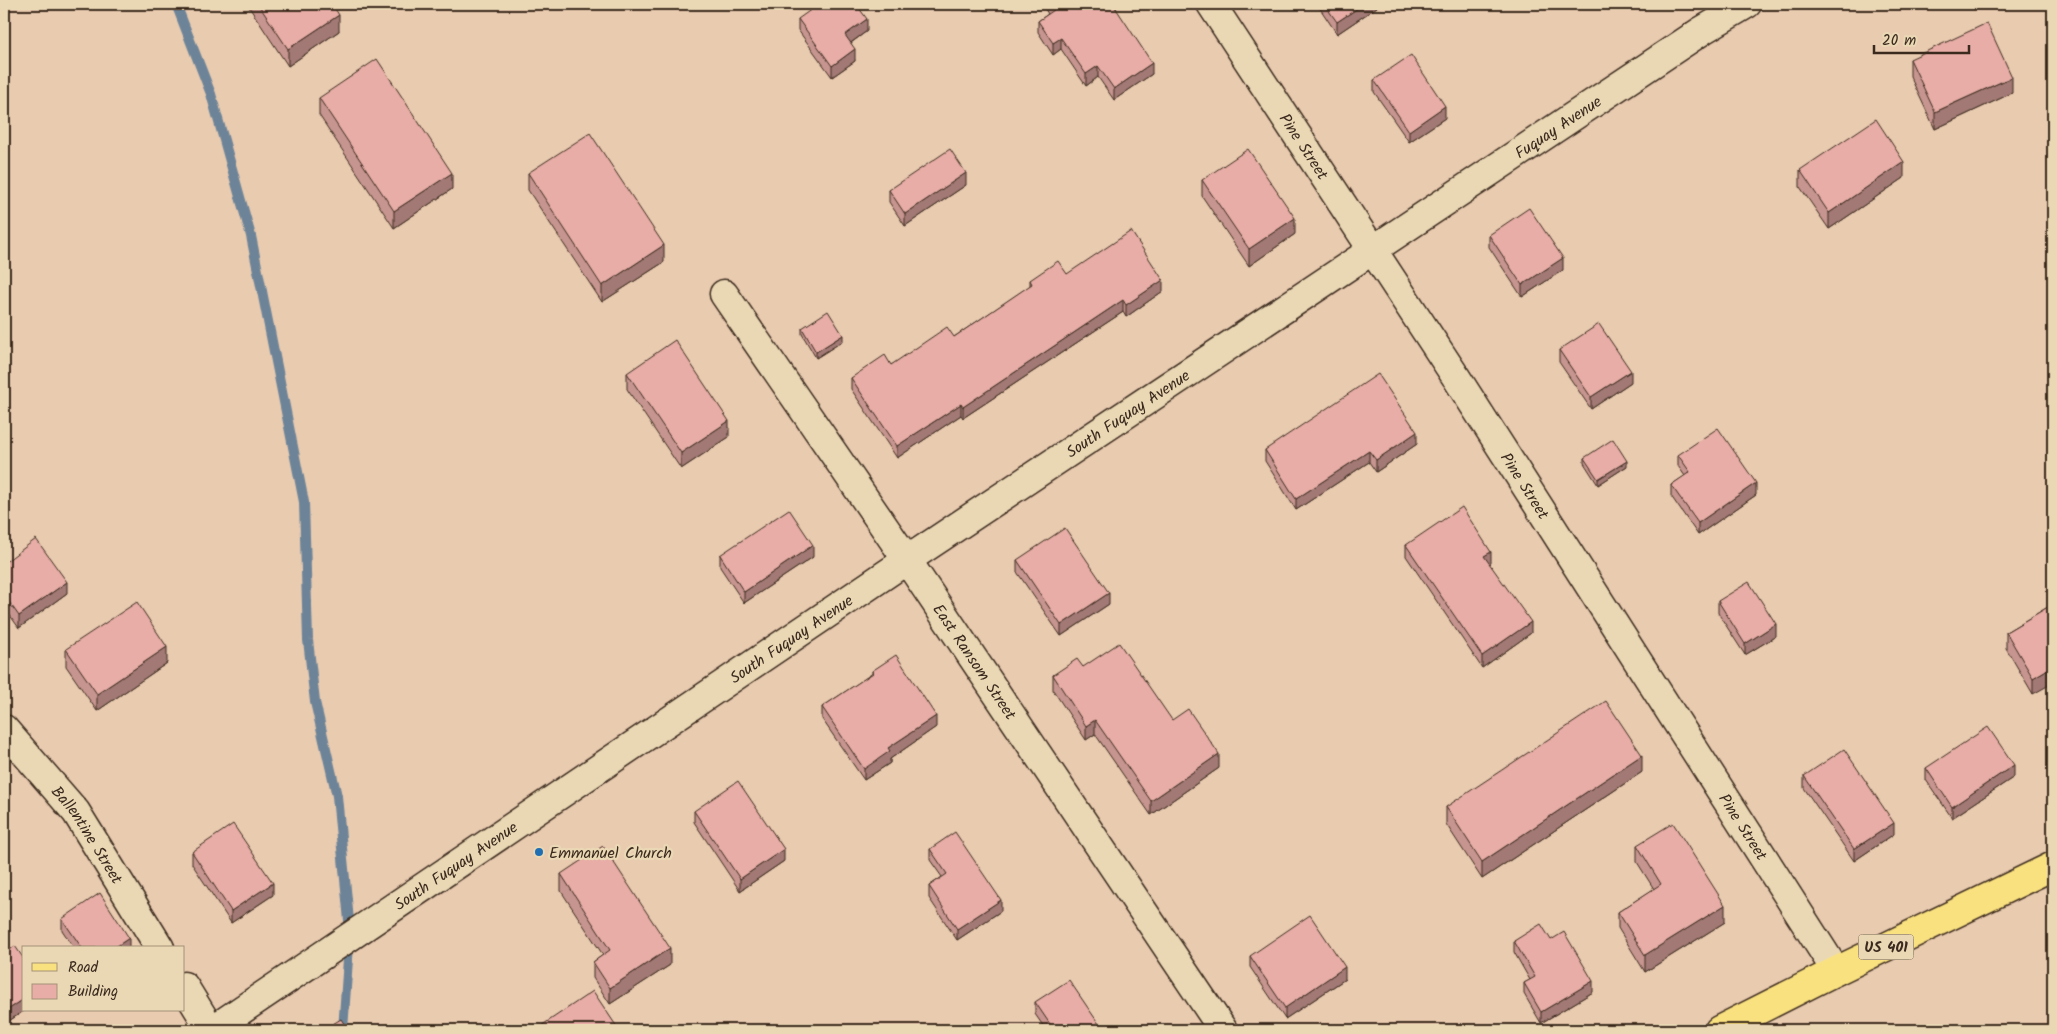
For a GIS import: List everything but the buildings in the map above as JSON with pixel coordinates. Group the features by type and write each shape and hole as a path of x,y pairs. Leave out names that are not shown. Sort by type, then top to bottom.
{"main road":[{"name":"US 401","path":"1719,1030 2053,866"}],"street":[{"name":"Pine Street","path":"1211,4 1456,377 1836,971"},
{"name":"Fuquay Avenue","path":"1372,250 1703,30 1747,4"},
{"name":"South Fuquay Avenue","path":"212,1030 907,560 1372,250"},
{"name":"East Ransom Street","path":"724,294 907,560 1223,1030"},
{"name":"Ballentine Street","path":"4,729 76,812 159,946"},
{"path":"185,988 212,1030"}],"waterway":[{"path":"176,4 211,94 251,236 304,502 308,640 315,702 337,796 350,931 343,1030"}],"place":[{"name":"Emmanuel Church","path":"539,852"}]}
